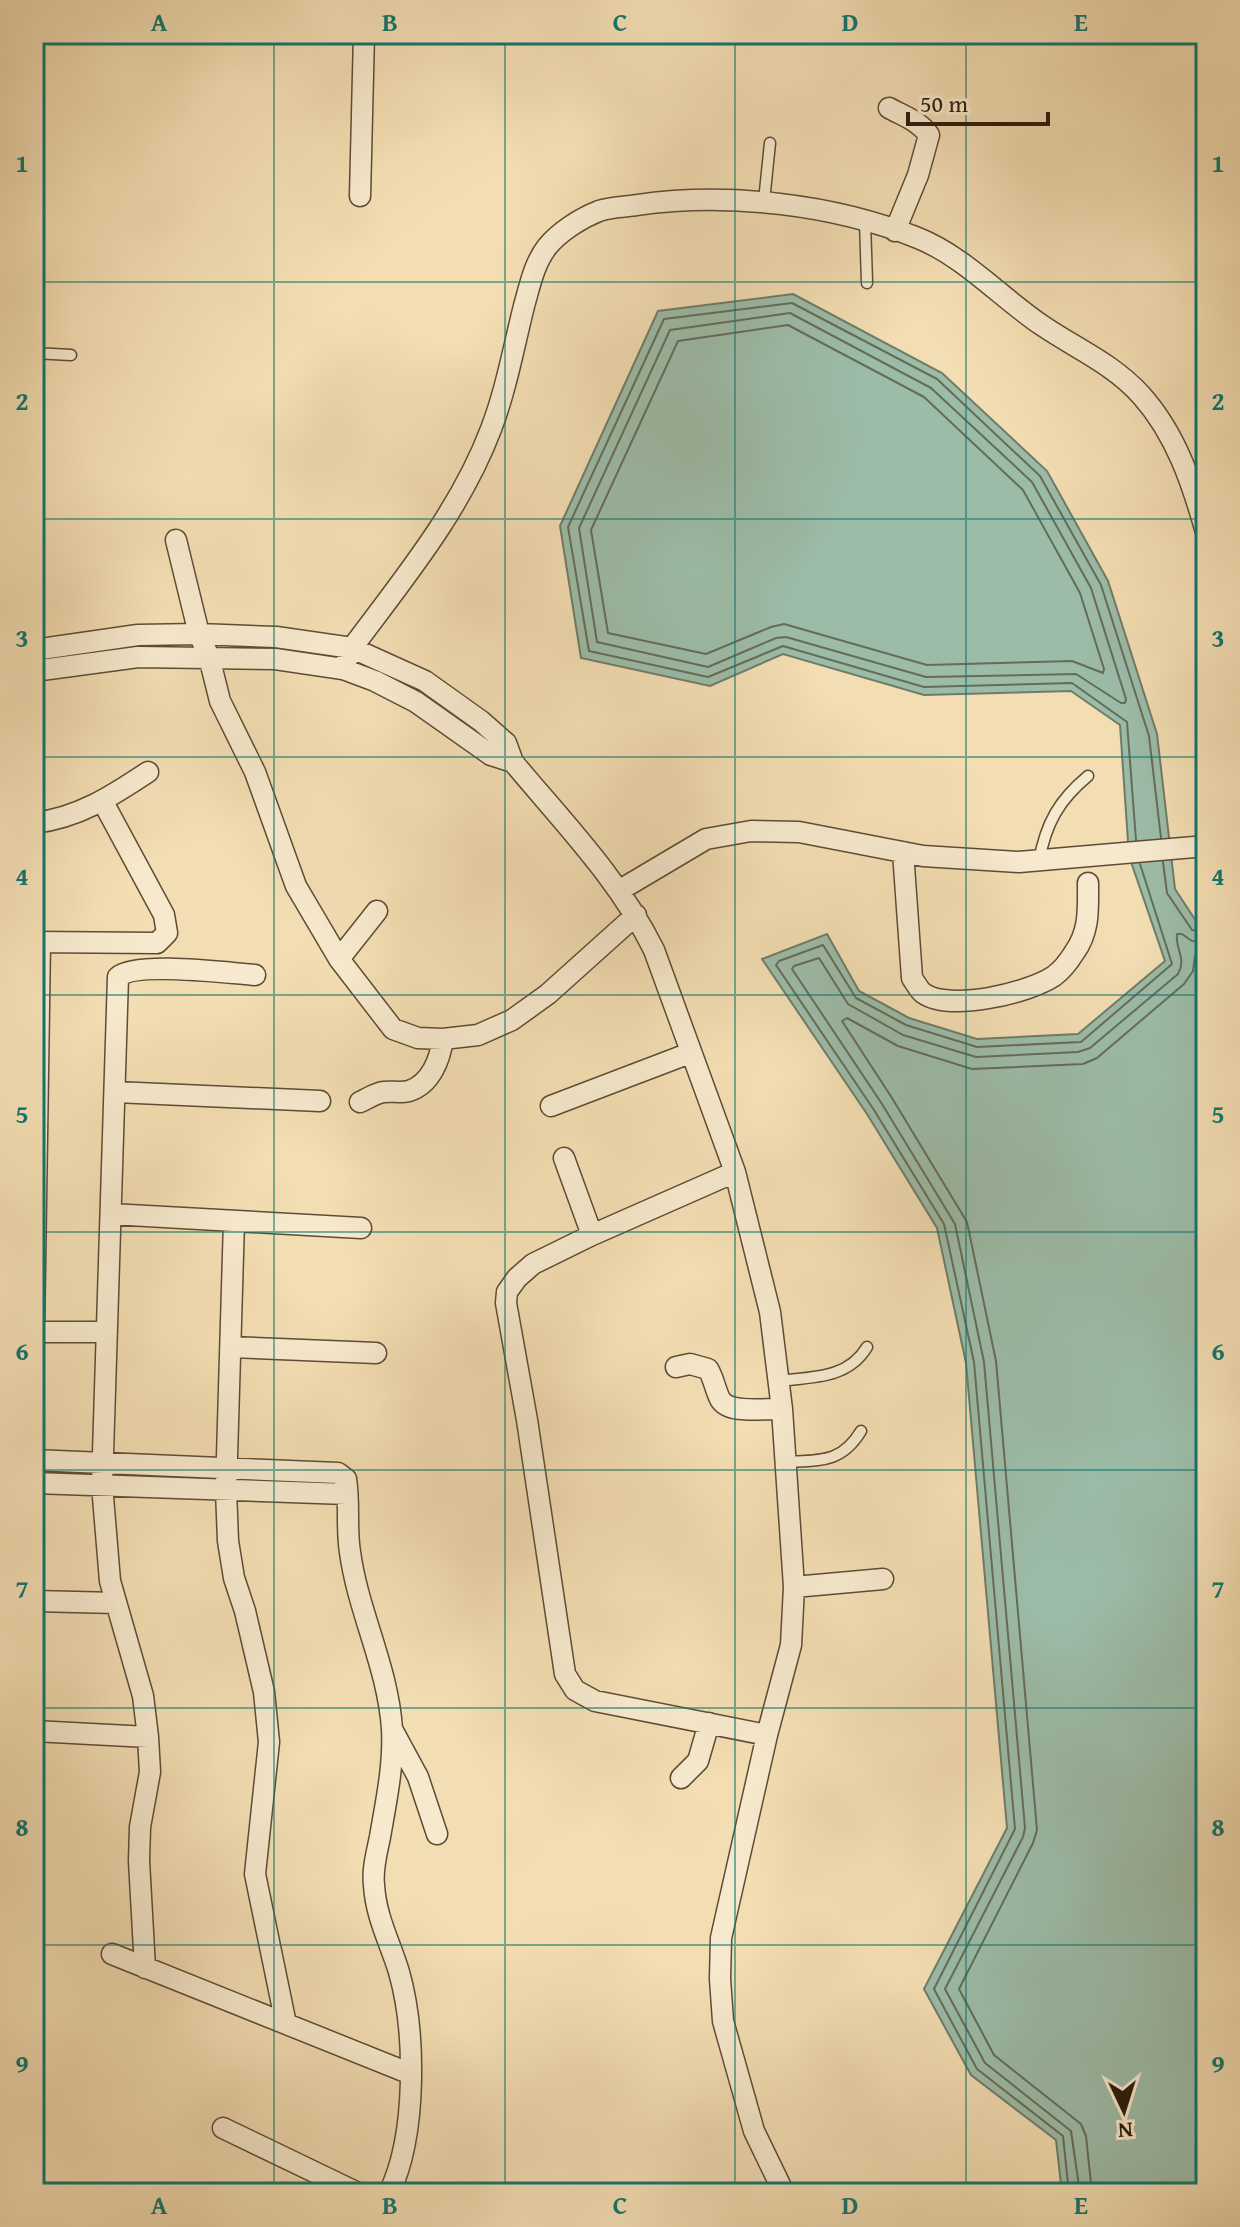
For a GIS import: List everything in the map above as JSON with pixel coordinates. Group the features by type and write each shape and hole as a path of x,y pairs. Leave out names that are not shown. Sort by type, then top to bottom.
{"street":[{"path":"360,196 364,34"},
{"path":"889,108 913,120 929,135 918,175 895,231"},
{"path":"343,669 352,648 446,520 474,471 493,424 534,270 548,246 572,225 600,210 690,200 764,201 865,221 920,239 955,259 1042,325 1111,366 1144,398 1177,448 1206,532"},
{"path":"176,540 199,634 209,657 220,701 255,772 296,886 339,959 393,1029 418,1038 443,1039 478,1035 512,1020 548,994 636,915"},
{"path":"34,650 138,635 276,637 352,648 425,681 506,743 513,762 620,890 654,950 735,1172 770,1312 782,1409 794,1587 791,1645 767,1735 721,1938 720,1979 723,2021 754,2131 784,2193"},
{"path":"34,671 138,657 275,659 343,669 416,702 491,755 513,762"},
{"path":"34,823 60,819 103,802 148,772"},
{"path":"103,802 164,915 167,933 157,943 37,942 34,1332 107,1332"},
{"path":"620,890 706,839 751,831 799,832 923,856 1019,862 1206,846"},
{"path":"903,852 912,978 923,993 945,1000 981,999 1025,991 1055,976 1075,952 1089,924 1088,883"},
{"path":"339,959 377,911"},
{"path":"145,1968 139,1861 140,1827 150,1772 148,1737 143,1696 109,1569 102,1485 118,977 125,971 144,968 255,975"},
{"path":"360,1102 383,1092 408,1092 419,1086 432,1072 441,1055 443,1039"},
{"path":"551,1106 690,1053"},
{"path":"115,1092 320,1101"},
{"path":"564,1158 592,1235"},
{"path":"735,1172 533,1264 507,1292 506,1303 565,1674 575,1690 595,1701 767,1735"},
{"path":"111,1214 361,1228"},
{"path":"234,1221 228,1541 234,1578 264,1692 269,1742 255,1874 286,2024"},
{"path":"231,1347 376,1353"},
{"path":"676,1367 690,1364 708,1369 721,1400 730,1408 782,1409"},
{"path":"34,1460 103,1463 227,1480"},
{"path":"34,1483 102,1485 338,1473 346,1486 350,1552 385,1680 392,1729 388,1789 373,1881 382,1927 399,1971 408,2021 411,2074 404,2142 389,2193"},
{"path":"794,1587 883,1579"},
{"path":"34,1601 116,1603"},
{"path":"681,1778 698,1761 709,1723"},
{"path":"392,1729 418,1777 437,1834"},
{"path":"34,1731 148,1737"},
{"path":"112,1954 411,2074"},
{"path":"223,2128 358,2193"}],"lane":[{"path":"764,201 770,143"},
{"path":"865,221 867,283"},
{"path":"34,353 71,355"},
{"path":"1039,861 1044,833 1054,814 1071,790 1088,776"},
{"path":"778,1381 845,1370 859,1361 867,1347"},
{"path":"784,1462 837,1457 851,1447 861,1431"}],"water":[{"path":"793,294 942,373 1047,471 1108,581 1157,734 1175,889 1198,924 1206,925 1206,2193 1062,2193 1056,2140 971,2075 924,1989 1007,1828 966,1363 937,1228 867,1114 762,959 827,934 859,991 909,1018 977,1039 1078,1034 1165,961 1129,856 1120,725 1071,691 924,695 783,654 710,686 581,658 560,526 658,311"}]}
